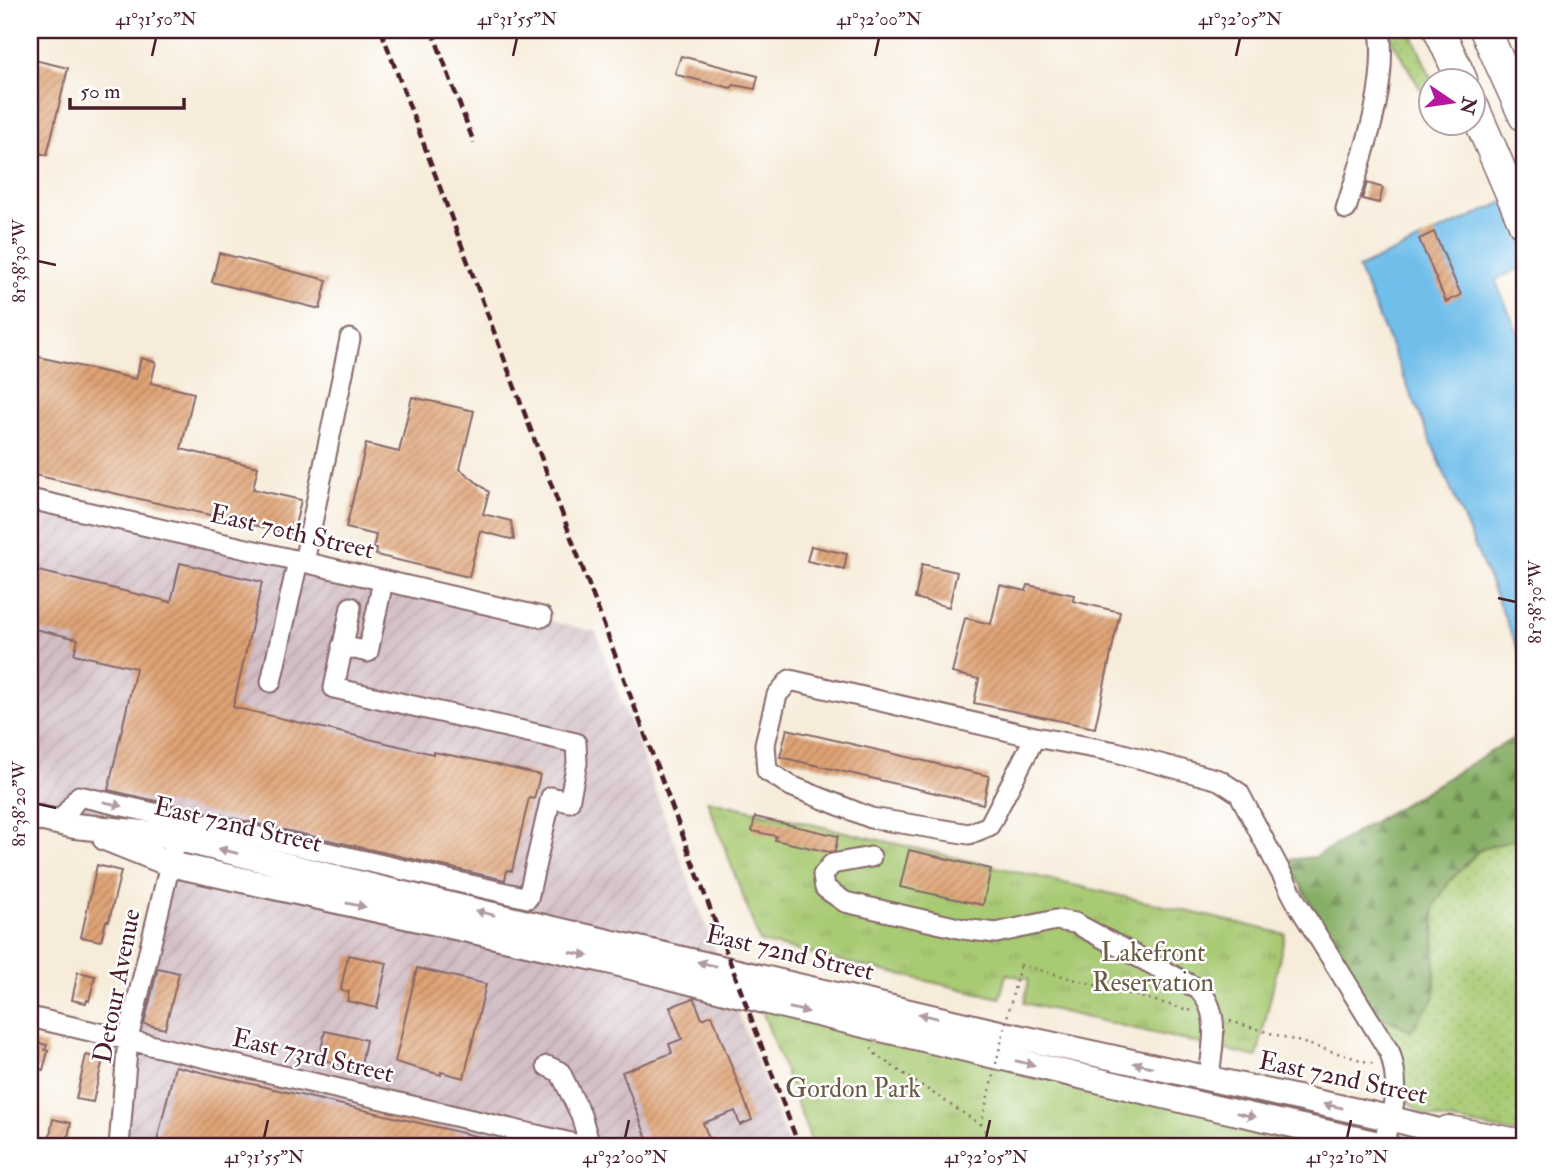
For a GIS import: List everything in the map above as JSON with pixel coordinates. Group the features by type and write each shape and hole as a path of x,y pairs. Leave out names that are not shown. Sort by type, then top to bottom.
{"highway":[{"path":"1439,30 1456,66"},
{"path":"1485,30 1524,116"},
{"path":"1486,136 1524,224"},
{"path":"1448,1131 1524,1144"}],"main road":[{"name":"East 72nd Street","path":"30,816 67,825 176,839 1209,1080 1448,1131 1491,1146"},
{"name":"East 72nd Street","path":"67,825 170,864 608,961 780,1005 1385,1146"},
{"path":"1202,1105 1209,1080"}],"street":[{"path":"1346,209 1368,137 1383,51 1380,30"},
{"path":"271,682 301,561 350,338"},
{"name":"East 70th Street","path":"30,499 542,617"},
{"path":"342,646 368,652 383,580"},
{"path":"67,825 79,796 528,898 551,797 569,802 578,763 576,743 334,688 351,607"},
{"path":"1035,737 989,826 969,834 871,818 791,786 767,771 765,744 776,695 790,680 1035,737 1116,752 1219,780 1240,793 1297,902 1390,1053 1397,1093 1389,1118 1385,1146"},
{"name":"Detour Avenue","path":"119,1146 128,1039 176,839"},
{"path":"872,857 832,864 823,875 825,888 845,902 974,930 996,933 1056,920 1075,923 1198,989 1207,998 1213,1016 1209,1080"},
{"name":"East 73rd Street","path":"30,1017 584,1146"},
{"path":"547,1066 560,1072 580,1115 590,1146"}],"path":[{"path":"981,1125 1020,965"},
{"path":"871,1048 877,1056 981,1125 991,1140 990,1146"}],"shaded area":[{"path":"30,499 596,632 788,1146 119,1146 128,1039 176,839 30,816"}],"green space":[{"path":"1386,30 1410,30 1426,66 1418,66 1418,85"},
{"path":"1524,732 1524,1134 1426,1116 1405,1100 1399,1049 1340,957 1287,860 1315,857"},
{"path":"1524,732 1524,885 1515,839 1479,850 1449,882 1434,906 1435,997 1411,1030 1377,1015 1340,957 1287,860 1315,857"},
{"name":"Lakefront Reservation","path":"707,800 1285,934 1257,1057 1024,1003 1029,979 1006,974 1000,998 760,942"},
{"name":"Gordon Park","path":"761,1008 1362,1146 813,1146"}],"water":[{"path":"1524,193 1524,266 1495,280 1524,346 1524,663 1358,268"}],"building":[{"path":"681,56 758,76 755,89 734,85 731,88 677,75 675,73"},
{"path":"30,59 68,68 47,155 30,151"},
{"path":"1367,183 1383,188 1379,203 1362,199"},
{"path":"1434,232 1461,295 1446,302 1419,239"},
{"path":"219,253 327,280 320,309 212,282"},
{"path":"30,355 136,379 141,358 156,362 151,383 194,393 181,449 258,467 253,489 301,500 293,534 30,474"},
{"path":"412,397 474,411 460,469 489,492 483,514 511,521 514,540 480,531 469,577 376,555 377,549 373,549 376,535 346,528 366,444 399,452"},
{"path":"811,546 847,554 844,569 807,561"},
{"path":"180,563 262,582 233,707 433,754 476,760 540,775 534,799 529,798 512,871 507,870 505,880 108,790 136,668 74,654 78,639 30,628 30,569 171,602"},
{"path":"922,564 957,572 949,607 915,598"},
{"path":"1000,585 1026,591 1028,585 1074,595 1073,601 1120,612 1095,728 974,703 979,679 952,673 965,618 991,624"},
{"path":"787,729 989,776 983,804 780,757"},
{"path":"755,817 838,836 835,851 775,840 776,836 752,831"},
{"path":"909,850 991,869 983,905 900,887"},
{"path":"97,865 121,871 109,921 106,921 101,941 81,937"},
{"path":"348,955 387,963 377,1008 347,1001 349,992 342,991 341,988"},
{"path":"158,968 179,973 165,1029 144,1024"},
{"path":"417,968 486,984 464,1078 441,1072 441,1075 395,1062"},
{"path":"78,972 95,976 89,1001 86,1003 72,1000"},
{"path":"694,998 702,1019 712,1015 752,1120 740,1125 735,1111 703,1123 712,1146 649,1144 622,1072 672,1053 669,1044 682,1039 670,1007"},
{"path":"325,1031 366,1040 360,1069 319,1059"},
{"path":"34,1042 47,1045 43,1070 30,1067 30,1046 33,1047"},
{"path":"86,1055 103,1059 93,1102 76,1099"},
{"path":"175,1066 497,1141 497,1146 178,1146 157,1141"},
{"path":"53,1119 71,1123 66,1146 48,1146"}],"railway":[{"path":"381,30 799,1146"},
{"path":"432,30 474,143"}]}
